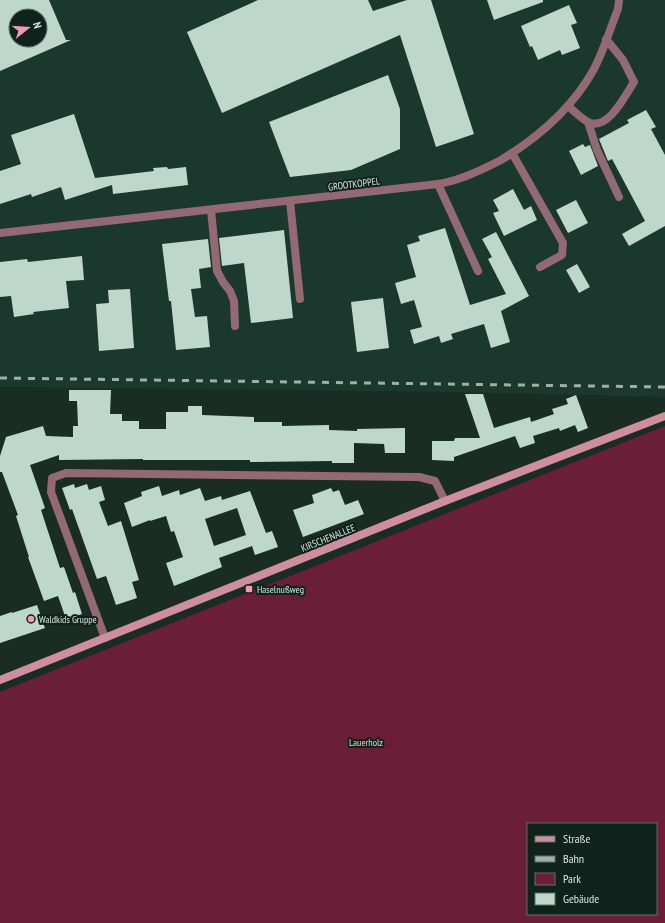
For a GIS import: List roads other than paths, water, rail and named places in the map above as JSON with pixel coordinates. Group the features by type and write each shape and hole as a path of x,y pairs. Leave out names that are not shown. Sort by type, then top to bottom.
{"street":[{"name":"GROOTKOPPEL","path":"0,233 438,184 483,170 535,138 558,118 578,94 594,68 618,9 619,0"},
{"path":"568,106 588,122 603,122 613,114 634,82 624,60 606,39"},
{"path":"588,122 597,150 619,197"},
{"path":"512,153 563,243 562,255 540,267"},
{"path":"438,184 478,271"},
{"path":"290,201 300,298"},
{"path":"211,210 217,271 222,282 230,291 234,302 235,326"},
{"name":"KIRSCHENALLEE","path":"0,680 445,501 665,416"},
{"path":"105,638 51,492 52,478 66,473 419,477 435,481 445,501"}],"railway":[{"path":"0,378 665,387"}],"place":[{"name":"Haselnußweg","path":"249,589"},
{"name":"Waldkids Gruppe","path":"31,619"}],"park label":[{"name":"Lauerholz","path":"366,742"}]}
